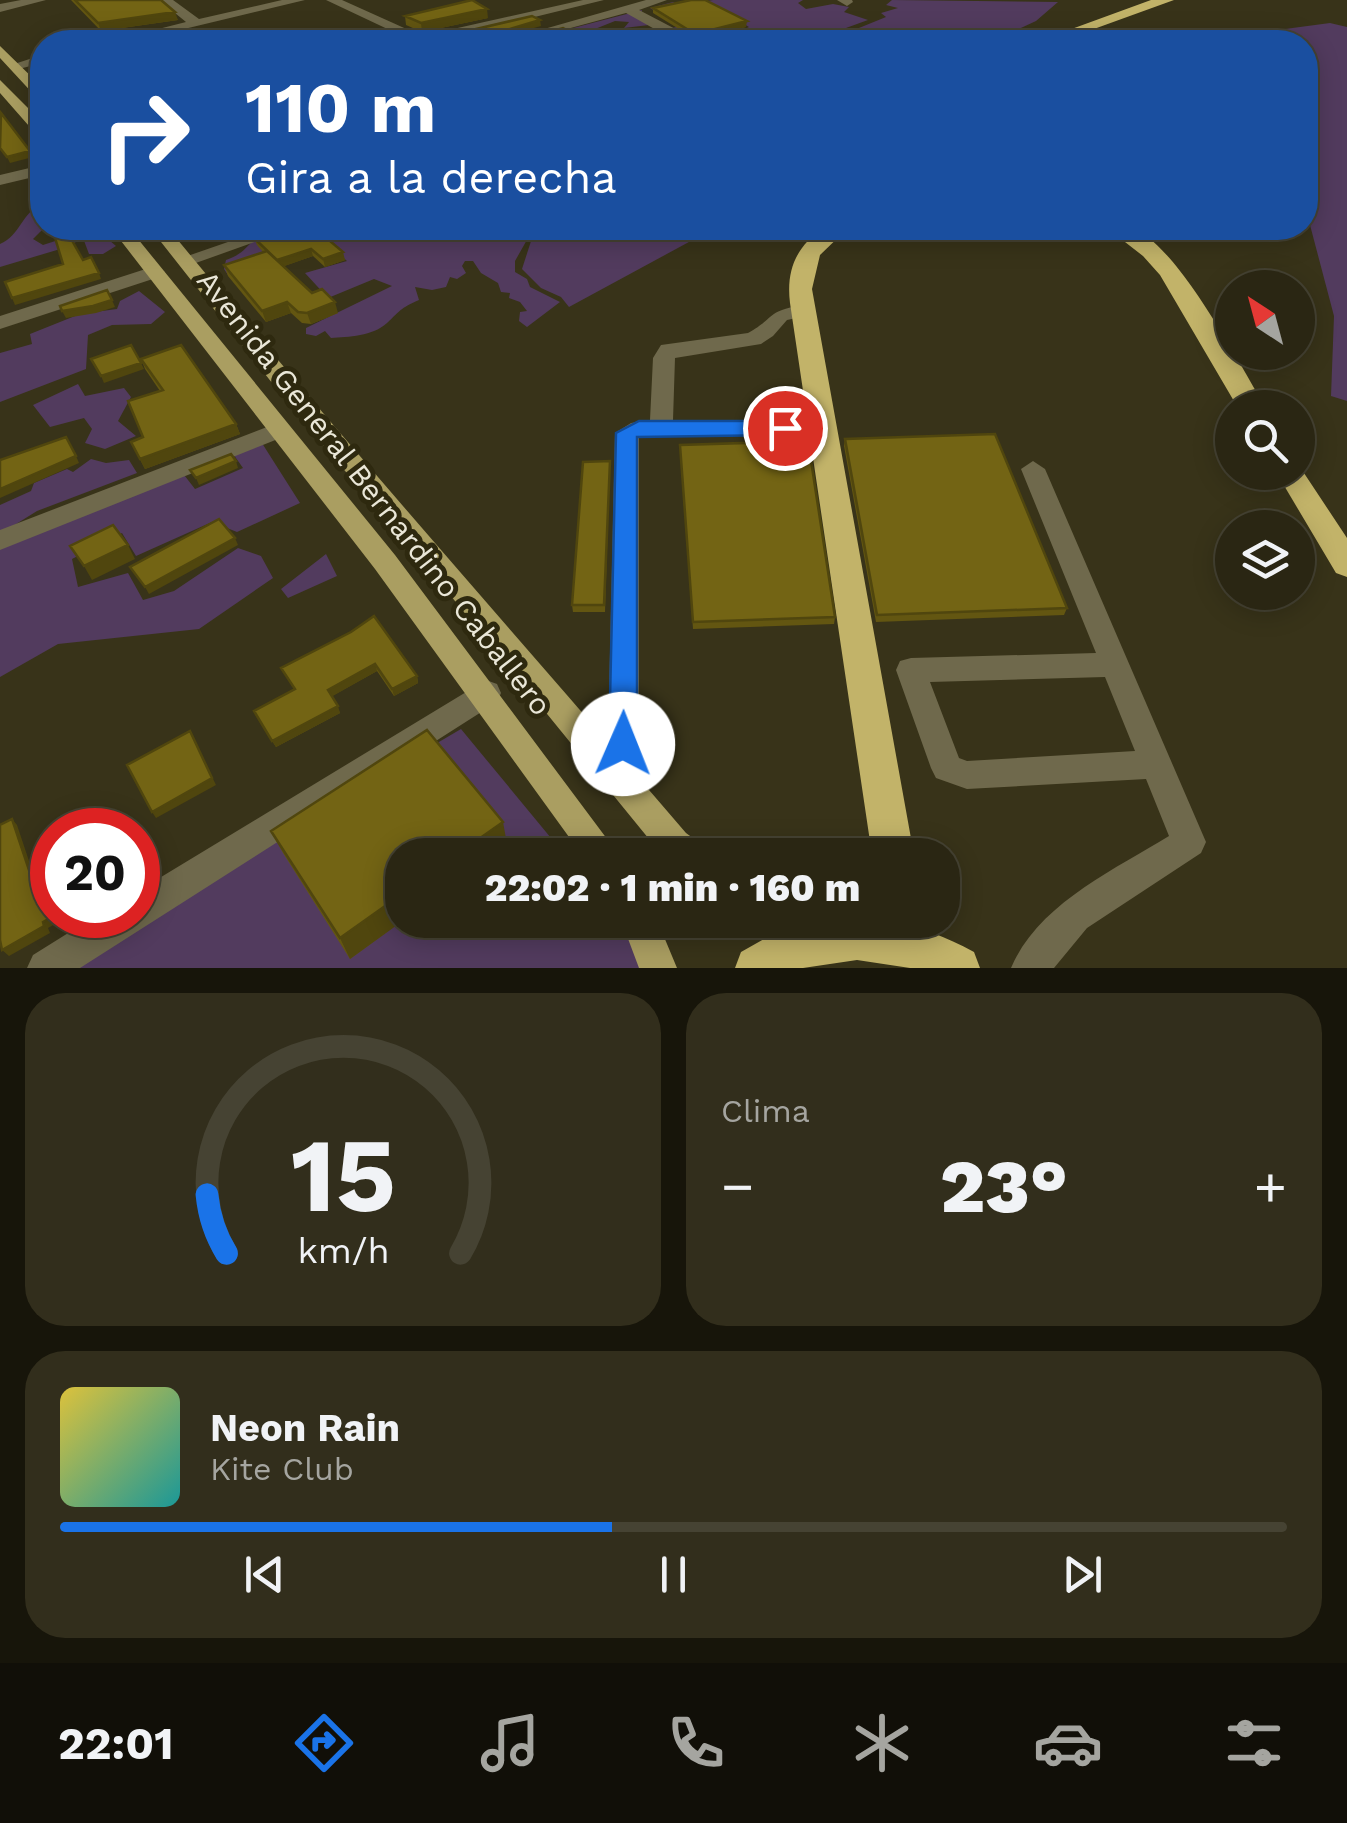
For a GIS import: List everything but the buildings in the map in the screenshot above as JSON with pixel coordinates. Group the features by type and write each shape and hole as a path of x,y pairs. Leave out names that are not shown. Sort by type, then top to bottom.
{"highway":[{"path":"1079,30 1166,0"},
{"path":"819,240 805,259 797,288 891,838"},
{"path":"1135,240 1170,272 1241,390"},
{"path":"1302,490 1347,565"},
{"path":"756,968 816,938"},
{"path":"907,938 958,968"}],"main road":[{"path":"0,50 30,82"},
{"path":"0,84 30,118"},
{"name":"Avenida General Bernardino Caballero","path":"130,240 486,693 590,838"},
{"name":"Avenida General Bernardino Caballero","path":"169,240 310,416 414,533 669,838"},
{"path":"646,938 658,968"}],"street":[{"path":"2,3 40,0"},
{"path":"165,0 196,24"},
{"path":"169,30 299,0"},
{"path":"332,0 399,30"},
{"path":"478,30 598,0"},
{"path":"554,30 661,0"},
{"path":"626,10 666,30"},
{"path":"15,66 30,62"},
{"path":"0,180 30,173"},
{"path":"186,260 247,240"},
{"path":"0,322 155,272"},
{"path":"661,428 664,358 668,350 753,339 766,332 780,315 803,311"},
{"path":"622,783 626,433 639,428 785,428"},
{"path":"0,540 280,430"},
{"path":"1030,968 1074,916 1189,842 1033,468"},
{"path":"1114,665 911,670 947,768 967,775 1156,764"},
{"path":"160,896 486,693"},
{"path":"46,968 94,938"}],"shaded area":[{"path":"713,0 803,0 798,3 806,9 833,4 849,7 844,12 868,20 846,28 854,30 743,30 749,27 730,16 706,30 658,30 649,25 624,28 629,22 615,21 592,30 573,28 642,10 641,16 672,28 681,26 650,8 673,2 680,6"},
{"path":"892,0 1058,2 1036,21 1016,30 854,30 886,17 881,13 898,8 886,5"},
{"path":"1330,23 1347,27 1347,401 1331,396 1334,316 1314,240 1318,240 1318,30 1278,30"},
{"path":"30,212 30,240 43,245 79,240 0,267 0,244 12,236"},
{"path":"84,240 109,240 116,246 103,254 89,254"},
{"path":"255,240 527,240 515,261 515,272 527,279 530,287 560,302 527,327 519,321 520,312 527,311 520,302 509,298 510,293 501,292 498,283 481,273 473,261 465,261 462,266 466,273 457,279 450,277 446,287 415,287 419,300 375,331 331,338 325,331 316,336 306,334 306,328 392,286 374,279 328,298 305,273 347,261 327,243 228,275 224,269 226,260"},
{"path":"531,240 693,240 569,307 522,269"},
{"path":"139,291 165,312 151,324 112,325 88,335 86,369 0,402 0,353 32,344 30,334 80,314 117,309 120,301"},
{"path":"78,384 85,396 124,388 131,397 118,421 136,436 105,449 85,443 92,429 84,418 50,427 33,405"},
{"path":"260,440 300,503 237,532 212,522 136,556 122,533 72,559 78,587 128,573 143,600 174,591 238,548 261,556 273,578 199,629 58,644 0,677 0,544 181,471 195,489 243,468 231,451"},
{"path":"91,459 106,463 129,460 137,473 37,511 0,534 0,505 31,491 34,483 67,469 73,472"},
{"path":"326,554 337,576 288,598 281,589"},
{"path":"461,729 551,838 385,838 385,938 636,938 662,968 77,968 122,938 160,938 160,912 240,859"}],"route":[{"path":"623,744 626,433 639,428 785,428"}]}
